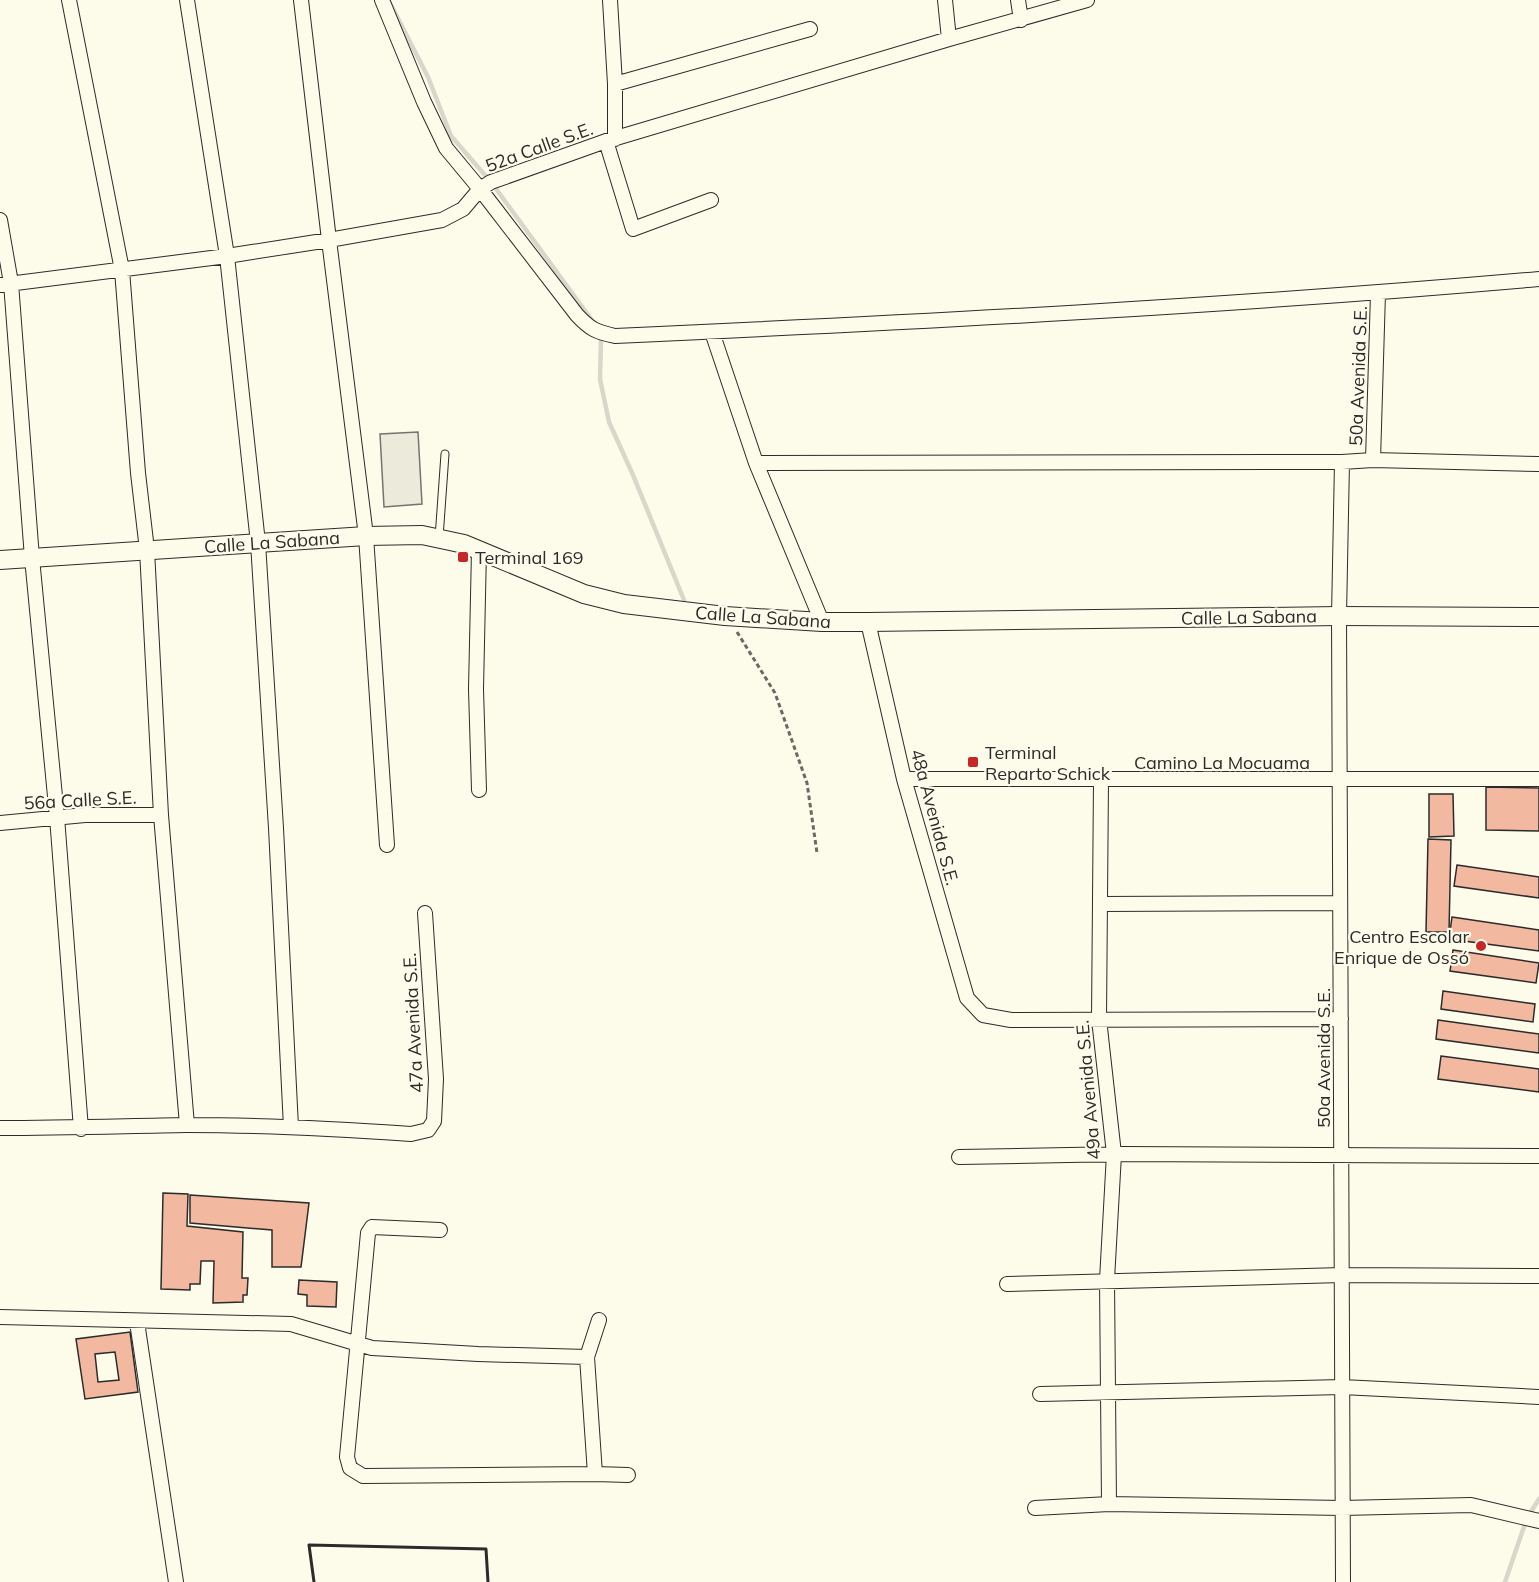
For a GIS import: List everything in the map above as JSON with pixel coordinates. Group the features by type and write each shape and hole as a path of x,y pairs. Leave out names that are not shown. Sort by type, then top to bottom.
{"street":[{"path":"69,0 122,270 138,473 147,550 161,815 187,1125"},
{"path":"0,1128 81,1129 187,1125 291,1127 276,828 258,543 227,256 187,0"},
{"path":"302,0 328,240 366,536 387,845"},
{"path":"384,0 424,102 446,148 577,315 589,328 615,336 1378,293 1539,279"},
{"path":"613,0 615,84 610,140 633,229 711,200"},
{"path":"945,0 949,39"},
{"path":"1018,0 1021,20"},
{"name":"52a Calle S.E.","path":"5,284 227,256 442,220 462,209 480,189 491,182 610,140 1084,0"},
{"path":"615,84 810,30"},
{"path":"0,220 57,817 81,1129"},
{"name":"50a Avenida S.E.","path":"1373,460 1378,293"},
{"path":"712,332 756,463 822,622"},
{"path":"756,463 1342,462 1373,460 1539,464"},
{"name":"50a Avenida S.E.","path":"1342,462 1340,903 1343,1582"},
{"name":"Calle La Sabana","path":"0,560 366,536 422,535 464,544 584,594 624,604 726,616 822,622 1340,616 1539,617"},
{"path":"478,790 476,689 479,550"},
{"name":"48a Avenida S.E.","path":"868,622 904,779 967,998 983,1015 1011,1020 1099,1019"},
{"name":"Camino La Mocuama","path":"904,779 1539,779"},
{"name":"49a Avenida S.E.","path":"1101,780 1099,1019 1114,1154 1107,1280 1109,1504"},
{"name":"56a Calle S.E.","path":"0,824 85,815 161,815"},
{"path":"1100,904 1340,903"},
{"name":"47a Avenida S.E.","path":"291,1127 411,1134 428,1130 434,1121 436,1079 425,913"},
{"path":"1099,1019 1341,1019"},
{"path":"959,1157 1114,1154 1539,1156"},
{"path":"441,1230 372,1227 368,1233 347,1457 350,1468 363,1476 628,1475"},
{"path":"1007,1284 1342,1275 1539,1276"},
{"path":"0,1317 291,1324 372,1348 587,1357"},
{"path":"595,1474 587,1357 599,1320"},
{"path":"137,1322 176,1582"},
{"path":"1040,1394 1342,1387 1539,1397"},
{"path":"1035,1508 1109,1504 1342,1508 1471,1505 1539,1521"}],"lane":[{"path":"439,538 445,454"}],"path":[{"path":"726,616 775,693 807,783 817,853"}],"shaded area":[{"path":"418,432 422,504 384,507 380,434"}],"building":[{"path":"1486,787 1539,788 1539,831 1486,830"},
{"path":"1429,794 1453,794 1454,836 1429,837"},
{"path":"1428,839 1451,840 1449,932 1426,932"},
{"path":"1457,865 1539,877 1539,898 1454,886"},
{"path":"1452,917 1539,930 1539,951 1449,939"},
{"path":"1453,950 1539,963 1536,983 1450,971"},
{"path":"1443,991 1535,1004 1533,1022 1441,1009"},
{"path":"1438,1020 1539,1034 1539,1053 1436,1039"},
{"path":"1441,1056 1539,1069 1539,1092 1438,1079"},
{"path":"163,1193 188,1194 187,1226 243,1232 242,1278 248,1278 247,1295 243,1295 243,1302 213,1303 214,1261 201,1261 200,1284 190,1284 190,1290 161,1289"},
{"path":"190,1195 309,1203 301,1267 272,1267 272,1230 190,1223"},
{"path":"299,1280 337,1282 336,1307 307,1306 307,1295 298,1294"},
{"path":"130,1332 138,1392 85,1399 76,1339","holes":["115,1352 119,1380 98,1382 95,1354"]}],"waterway":[{"path":"389,1 428,77 451,136 491,182 594,323"},
{"path":"601,339 600,379 609,422 684,600"},
{"path":"1505,1582 1527,1518 1539,1499"}],"wall":[{"path":"314,1582 309,1545 486,1549 488,1582"}],"place":[{"name":"Terminal 169","path":"463,557"},
{"name":"Terminal Reparto Schick","path":"973,762"},
{"name":"Centro Escolar Enrique de Ossó","path":"1481,946"}]}
